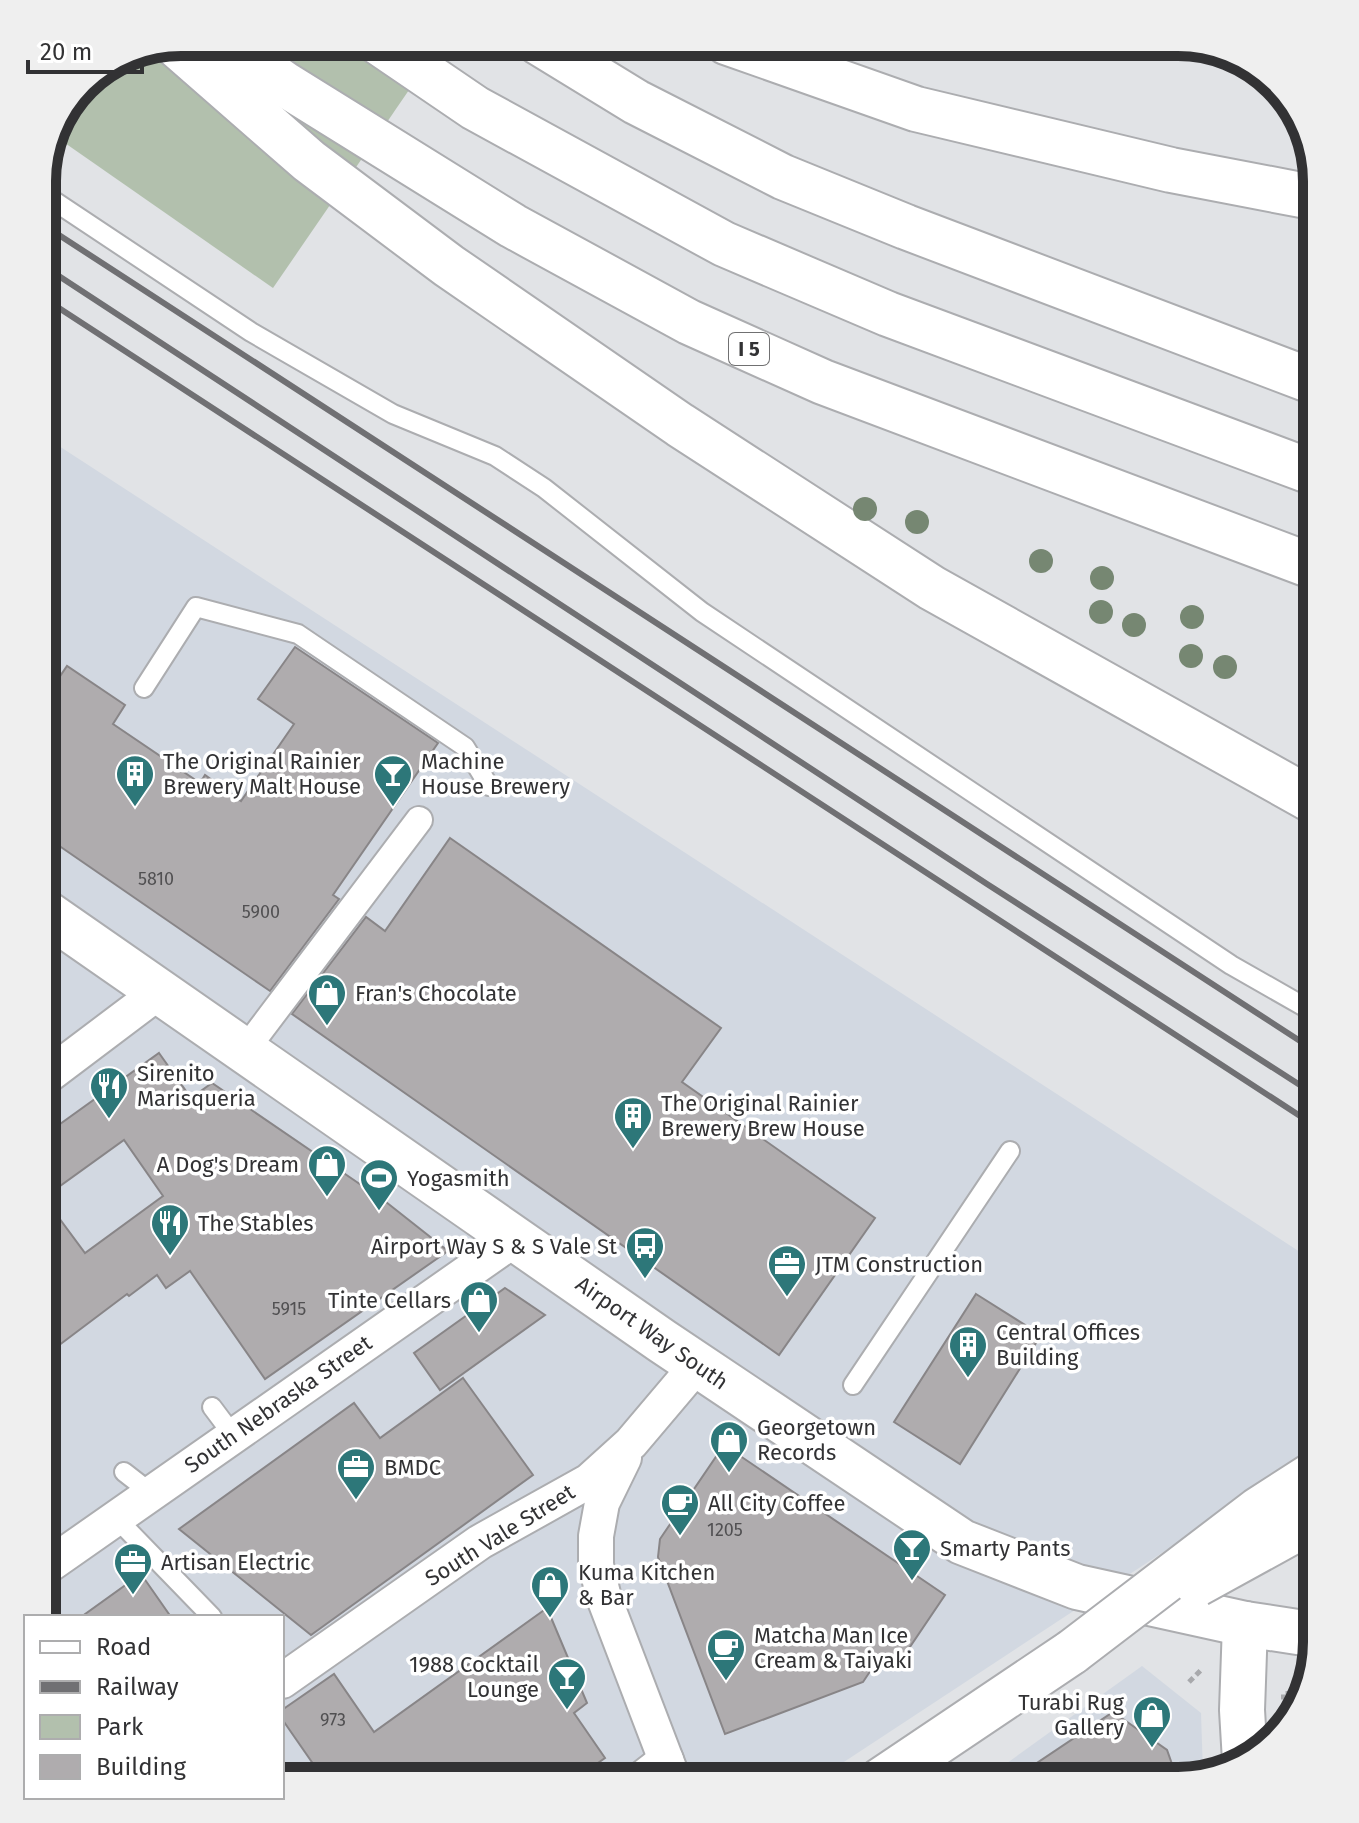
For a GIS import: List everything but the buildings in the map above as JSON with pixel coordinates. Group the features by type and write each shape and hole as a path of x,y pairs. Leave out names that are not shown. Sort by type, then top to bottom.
{"main road":[{"path":"189,56 309,161 449,266 680,425 932,588 1303,795"},
{"name":"I 5","path":"244,56 513,226 689,322 823,382 1303,563"},
{"path":"399,56 475,108 724,244 888,314 1303,469"},
{"path":"561,56 636,102 783,177 1303,378"},
{"path":"766,56 916,109 1171,170 1303,195"},
{"name":"Airport Way South","path":"56,920 697,1365 962,1542 1077,1587 1245,1624 1303,1633"},
{"path":"901,1767 1072,1652 1258,1510 1303,1481"},
{"path":"1072,1652 1303,1526"},
{"path":"1244,1748 1242,1710 1245,1624"}],"street":[{"path":"246,1049 419,820"},
{"path":"56,1069 160,991"},
{"name":"South Nebraska Street","path":"56,1560 515,1239"},
{"name":"South Vale Street","path":"284,1680 480,1542 589,1481 631,1443 697,1365"},
{"path":"631,1443 602,1503 596,1536 596,1565 604,1598 668,1767"}],"lane":[{"path":"56,202 251,332 393,414 495,456 544,488 702,612 1231,965 1303,1006"},
{"path":"144,688 196,607 298,634 465,747 489,786"},
{"path":"853,1385 1010,1151"},
{"path":"212,1407 233,1435"},
{"path":"124,1472 151,1493"},
{"path":"116,1518 210,1615"}],"path":[{"path":"1288,1687 1288,1697"}],"shaded area":[{"path":"56,444 1303,1254 1303,1460 836,1767 284,1767 284,1615 56,1615"},
{"path":"1142,1666 1201,1713 1203,1765 1001,1767"}],"green space":[{"path":"432,56 273,288 63,141 82,105 111,77 133,65 156,58"}],"railway":[{"path":"56,233 1303,1043"},
{"path":"56,274 987,884 1303,1087"},
{"path":"56,306 1303,1118"}],"place":[{"name":"The Original Rainier Brewery Malt House","path":"135,808"},
{"name":"Machine House Brewery","path":"393,808"},
{"name":"Fran's Chocolate","path":"327,1027"},
{"name":"Sirenito Marisqueria","path":"109,1120"},
{"name":"The Original Rainier Brewery Brew House","path":"633,1150"},
{"name":"A Dog's Dream","path":"327,1198"},
{"name":"Yogasmith","path":"379,1212"},
{"name":"The Stables","path":"170,1257"},
{"name":"Airport Way S & S Vale St","path":"645,1280"},
{"name":"JTM Construction","path":"787,1298"},
{"name":"Tinte Cellars","path":"479,1334"},
{"name":"Central Offices Building","path":"968,1379"},
{"name":"Georgetown Records","path":"729,1474"},
{"name":"BMDC","path":"356,1501"},
{"name":"All City Coffee","path":"680,1537"},
{"name":"Smarty Pants","path":"912,1582"},
{"name":"Artisan Electric","path":"133,1596"},
{"name":"Kuma Kitchen & Bar","path":"550,1619"},
{"name":"Matcha Man Ice Cream & Taiyaki","path":"726,1682"},
{"name":"1988 Cocktail Lounge","path":"567,1711"},
{"name":"Turabi Rug Gallery","path":"1152,1749"}]}
